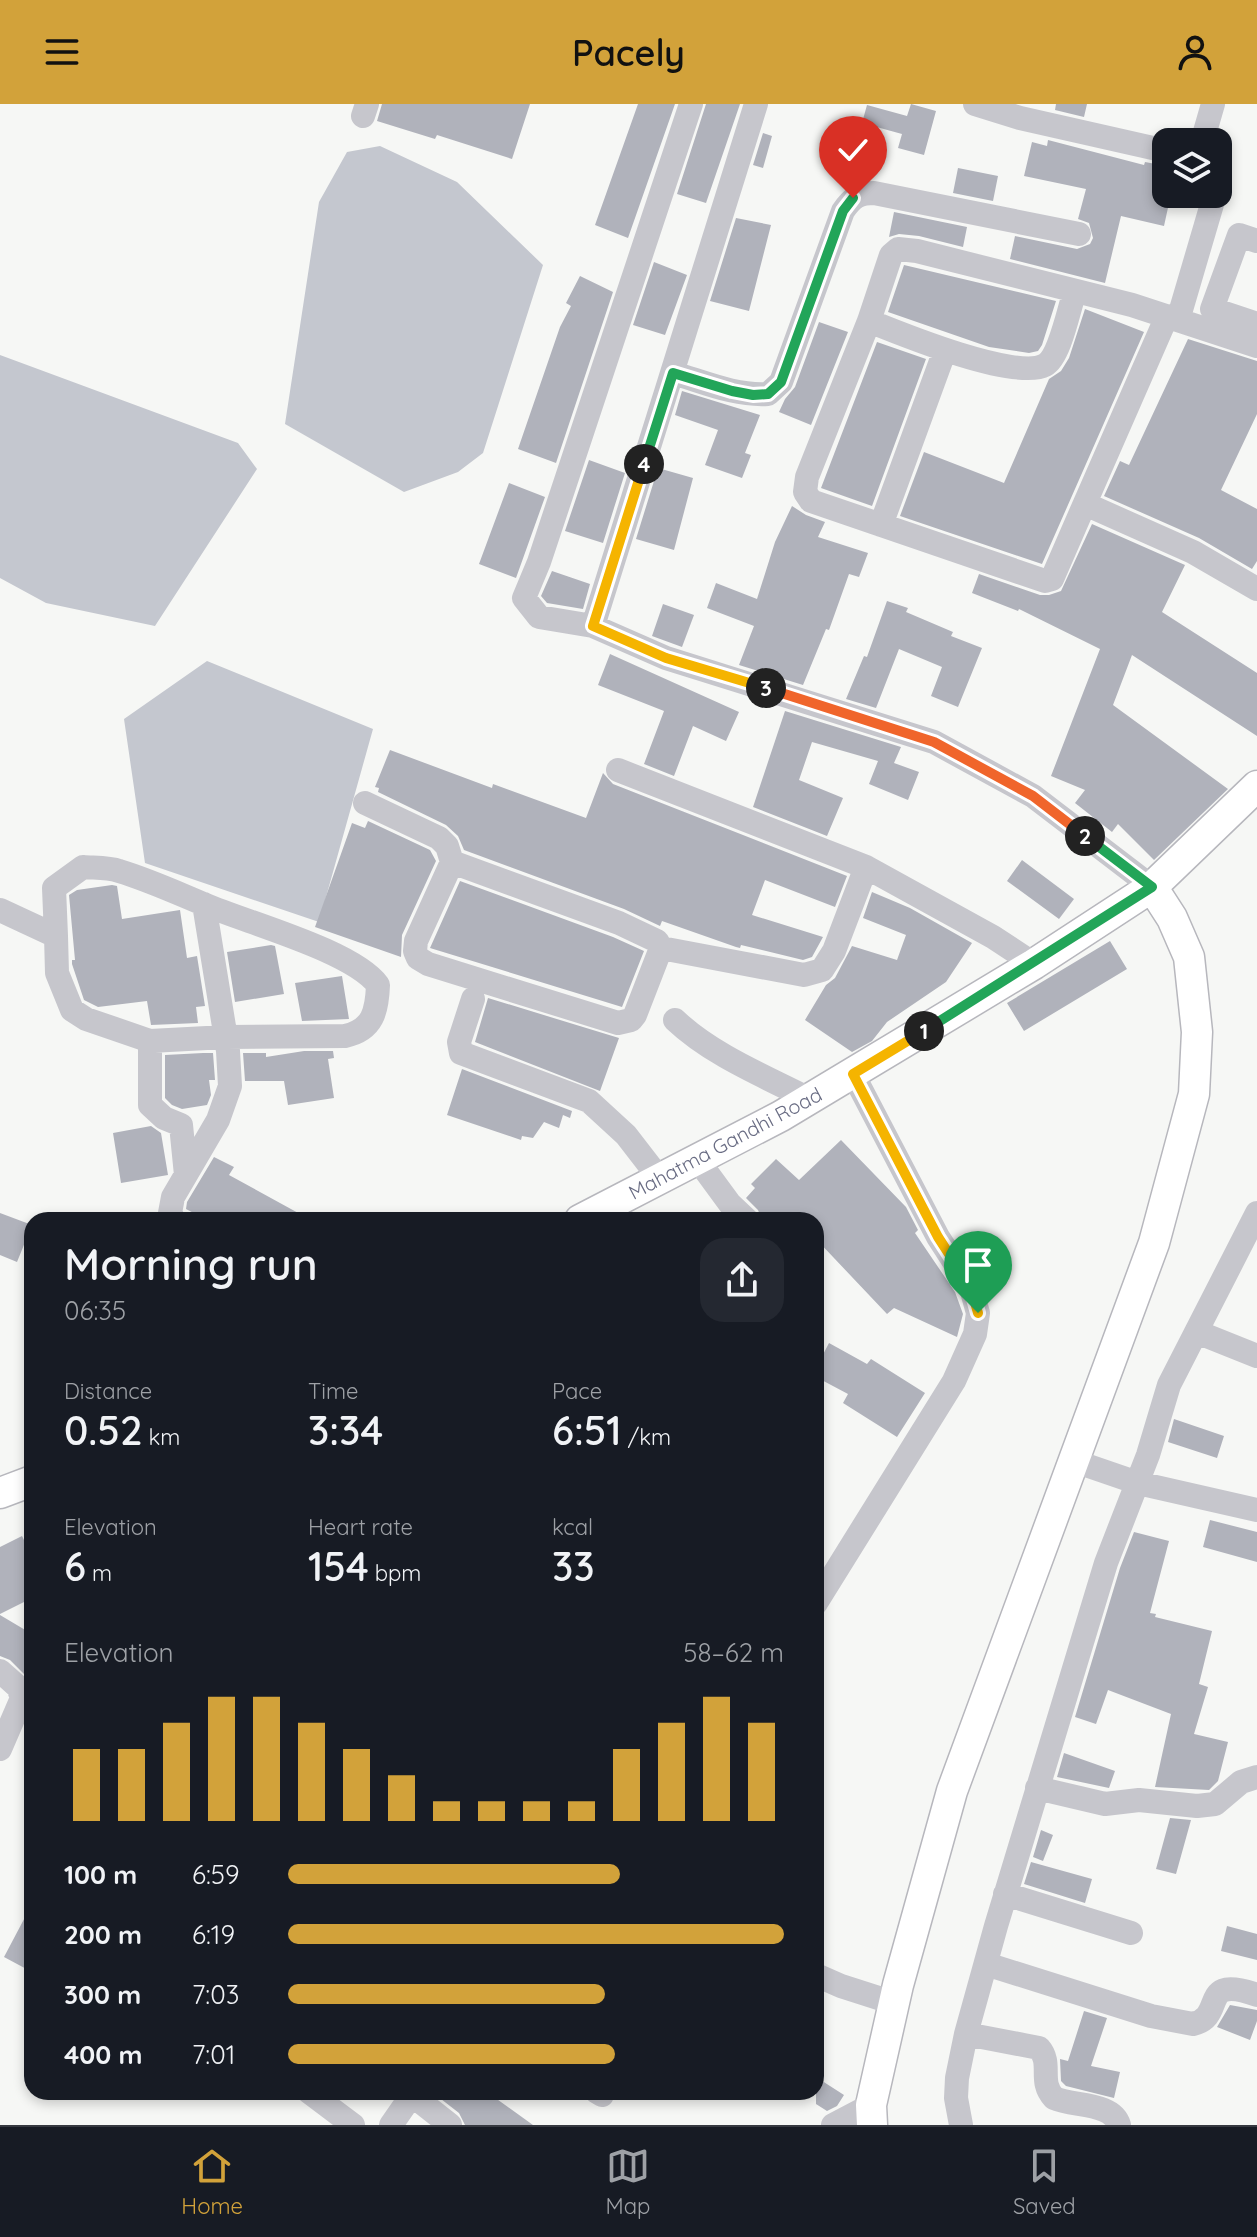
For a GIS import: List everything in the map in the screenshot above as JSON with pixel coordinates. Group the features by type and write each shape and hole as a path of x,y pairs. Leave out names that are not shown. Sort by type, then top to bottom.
{"main road":[{"name":"Mahatma Gandhi Road","path":"596,1212 809,1099 1034,964 1152,887 1257,786"},
{"path":"872,2115 894,2003 952,1791 1082,1464 1154,1243 1194,1094 1197,1032 1189,957 1172,918 1152,887"},
{"path":"0,1493 24,1484"}],"street":[{"path":"691,104 539,562 524,598 539,617 593,626 666,658 934,742 1033,796 1152,887"},
{"path":"593,626 756,104"},
{"path":"975,104 1020,118 1152,148"},
{"path":"1206,128 1213,104"},
{"path":"673,373 753,395 768,394 781,382 843,211 853,198 863,193 1079,234"},
{"path":"1210,208 1172,318 1052,579 1045,581 811,501 805,492 807,477 869,321 891,255 898,249 917,251 1075,291 1172,318 1257,346"},
{"path":"1257,241 1239,235 1212,309 1257,324"},
{"path":"869,321 945,350 1019,368 1033,368 1046,364 1054,356 1075,291"},
{"path":"881,525 945,350"},
{"path":"1082,510 1092,507 1104,510 1193,552 1257,589"},
{"path":"618,770 866,867 993,937 1034,964"},
{"path":"365,803 429,831 447,846 452,862 416,941 418,958 428,964 618,1023 631,1020 635,1015 661,948"},
{"path":"452,862 619,923 651,937 661,948"},
{"path":"83,867 117,870 181,892 204,904 369,973 378,985 375,1010 369,1023 359,1033 345,1036 150,1041 86,1019 72,1010 57,973 54,888 83,867"},
{"path":"661,948 804,975 815,974 822,970 834,951 866,867"},
{"path":"172,1212 170,1206 226,1101 230,1086 226,1037 204,904"},
{"path":"0,910 56,936"},
{"path":"473,999 459,1042 461,1053 589,1101 626,1135 660,1179"},
{"path":"675,1020 729,1058 809,1099"},
{"path":"150,1041 150,1105 164,1118 181,1125 186,1175"},
{"path":"824,1590 954,1381 975,1334 978,1313 971,1288 938,1237 853,1074"},
{"path":"697,1159 738,1212"},
{"path":"961,2125 956,2098 966,2034 1005,1894 1132,1482 1163,1399 1257,1213"},
{"path":"1197,1332 1257,1356"},
{"path":"1082,1464 1132,1482 1257,1510"},
{"path":"0,1671 18,1687 22,1698 0,1749"},
{"path":"1037,1788 1105,1804 1139,1800 1197,1806 1215,1804 1241,1782 1257,1777"},
{"path":"1005,1894 1131,1933"},
{"path":"986,1964 1151,2016 1193,2024 1200,2023 1219,1992 1227,1988 1257,1995"},
{"path":"824,1979 894,2003"},
{"path":"966,2034 1039,2048 1046,2061 1045,2083 1054,2098 1107,2110 1115,2116 1119,2125"},
{"path":"320,2100 353,2125"},
{"path":"391,2125 409,2100"},
{"path":"420,2100 450,2125"},
{"path":"833,2125 872,2115"}],"shaded area":[{"path":"380,146 457,182 543,265 483,453 458,472 404,492 285,424 319,202 347,152"},
{"path":"0,355 238,443 257,469 155,626 46,603 0,578"},
{"path":"207,661 373,729 319,922 145,863 124,719"}],"building":[{"path":"382,104 530,104 512,159 437,135 435,139 377,121"},
{"path":"638,104 675,104 628,238 595,225"},
{"path":"706,104 740,104 706,203 677,194"},
{"path":"911,104 936,111 924,155 898,148 902,134 862,123 867,105 907,116"},
{"path":"1056,104 1087,104 1084,117 1055,110"},
{"path":"763,133 772,136 763,168 753,165"},
{"path":"1048,140 1144,165 1145,162 1152,163 1152,208 1168,208 1164,226 1121,216 1105,283 1010,259 1015,236 1077,249 1090,244 1093,238 1089,223 1078,219 1086,189 1024,176 1032,142 1047,146"},
{"path":"958,168 998,176 993,201 953,193"},
{"path":"894,212 967,227 963,247 919,236 899,234 889,237"},
{"path":"736,218 771,225 749,311 710,301"},
{"path":"654,262 687,275 665,335 633,325"},
{"path":"904,265 1056,301 1042,345 1038,351 1029,353 989,347 888,312"},
{"path":"580,276 613,292 556,463 518,449 560,327 571,306 566,303"},
{"path":"1085,309 1144,332 1042,564 900,516 924,452 1004,483 1049,379 1061,371 1069,358"},
{"path":"819,322 848,332 811,425 779,412 795,387"},
{"path":"1188,339 1257,361 1257,414 1221,490 1257,509 1257,561 1252,569 1199,538 1104,496 1120,461 1129,465"},
{"path":"877,342 926,359 872,506 821,488"},
{"path":"682,391 760,415 745,453 751,455 742,478 705,465 718,430 675,415"},
{"path":"589,460 625,473 603,543 565,531"},
{"path":"658,468 693,478 674,550 636,539"},
{"path":"509,483 545,497 516,578 479,564"},
{"path":"792,506 825,522 818,537 868,553 859,577 849,574 829,630 826,629 803,685 739,665 754,626 707,608 716,583 757,599 775,542"},
{"path":"1092,524 1185,565 1162,612 1257,673 1257,736 1132,655 1113,705 1228,789 1154,860 1118,824 1112,832 1075,803 1085,790 1051,776 1100,649 1019,609 972,593 979,574 1040,595 1061,591"},
{"path":"552,571 590,584 583,609 547,603 541,596"},
{"path":"887,601 908,608 906,612 953,632 951,636 982,648 958,707 931,696 942,667 899,649 876,708 846,699 864,656 867,657"},
{"path":"663,604 694,615 682,647 652,636"},
{"path":"610,654 739,712 726,741 693,726 674,776 644,764 664,711 598,685"},
{"path":"785,711 901,747 894,763 919,772 908,800 869,784 878,761 812,742 799,780 843,798 827,836 753,807"},
{"path":"390,750 492,788 493,784 586,818 603,773 613,784 847,876 835,907 765,880 752,915 823,937 812,957 803,960 741,945 740,948 736,947 662,921 660,926 624,909 464,850 458,836 446,825 378,792 379,788 375,787"},
{"path":"368,821 430,850 436,861 402,935 401,957 315,927 352,823 365,828"},
{"path":"1022,860 1074,899 1059,919 1007,881"},
{"path":"460,881 644,951 622,1007 430,948"},
{"path":"117,886 122,919 180,910 187,958 197,956 205,1006 196,1007 198,1023 151,1025 147,1001 98,1007 84,1000 72,964 75,960 69,895 77,890"},
{"path":"872,892 910,908 972,943 946,982 887,1022 872,1041 852,1052 805,1020 826,985 835,978 852,946 897,960 906,935 863,918"},
{"path":"1110,941 1127,969 1024,1031 1007,1003"},
{"path":"275,946 284,994 235,1002 227,952"},
{"path":"342,976 349,1019 302,1021 295,983"},
{"path":"488,998 619,1038 600,1091 475,1042"},
{"path":"304,1051 333,1051 334,1058 328,1059 334,1098 288,1105 284,1081 245,1081 243,1053 266,1053 266,1057"},
{"path":"213,1053 215,1080 209,1080 211,1095 207,1105 182,1109 172,1105 165,1098 165,1055"},
{"path":"462,1069 572,1111 570,1118 563,1115 559,1128 544,1122 533,1138 522,1136 521,1140 447,1115"},
{"path":"151,1126 161,1133 168,1175 121,1183 113,1133"},
{"path":"841,1140 906,1207 918,1230 915,1233 955,1292 963,1314 957,1337 894,1308 887,1314 824,1247 824,1212 759,1212 746,1198 755,1188 751,1184 776,1159 799,1180"},
{"path":"214,1157 234,1167 229,1175 296,1212 192,1212 186,1209 187,1202"},
{"path":"0,1213 24,1222 24,1245 17,1262 0,1255"},
{"path":"829,1343 867,1364 871,1359 925,1393 897,1437 843,1403 848,1394 824,1381 824,1353"},
{"path":"1174,1419 1224,1436 1217,1458 1168,1442"},
{"path":"1210,1520 1257,1532 1257,1562 1203,1547"},
{"path":"1134,1532 1169,1541 1150,1613 1156,1614 1155,1617 1212,1631 1199,1684 1208,1687 1194,1734 1228,1742 1218,1781 1209,1790 1155,1787 1171,1714 1108,1690 1096,1724 1075,1717"},
{"path":"22,1536 24,1540 24,1602 0,1614 0,1547"},
{"path":"0,1615 24,1629 24,1674 10,1660 0,1656"},
{"path":"1064,1753 1115,1771 1109,1788 1057,1777"},
{"path":"1170,1818 1191,1820 1176,1874 1156,1869"},
{"path":"1041,1830 1053,1835 1043,1861 1033,1857"},
{"path":"1031,1862 1092,1879 1085,1903 1024,1884"},
{"path":"24,1919 24,1968 4,1957"},
{"path":"1227,1926 1257,1934 1257,1960 1221,1951"},
{"path":"1230,2005 1257,2010 1257,2021 1250,2040 1217,2027"},
{"path":"1084,2011 1107,2018 1091,2066 1120,2072 1114,2098 1066,2086 1061,2081 1060,2059 1068,2061"},
{"path":"824,2082 844,2095 837,2106 827,2111 816,2104 816,2100 824,2100"},
{"path":"442,2100 498,2100 533,2125 465,2125 459,2113"}],"route":[{"path":"853,198 843,211 781,382 768,394 753,395 673,373 593,626 666,658 934,742 1033,796 1152,887 1034,964 853,1074 938,1237 962,1270 978,1313"}]}
